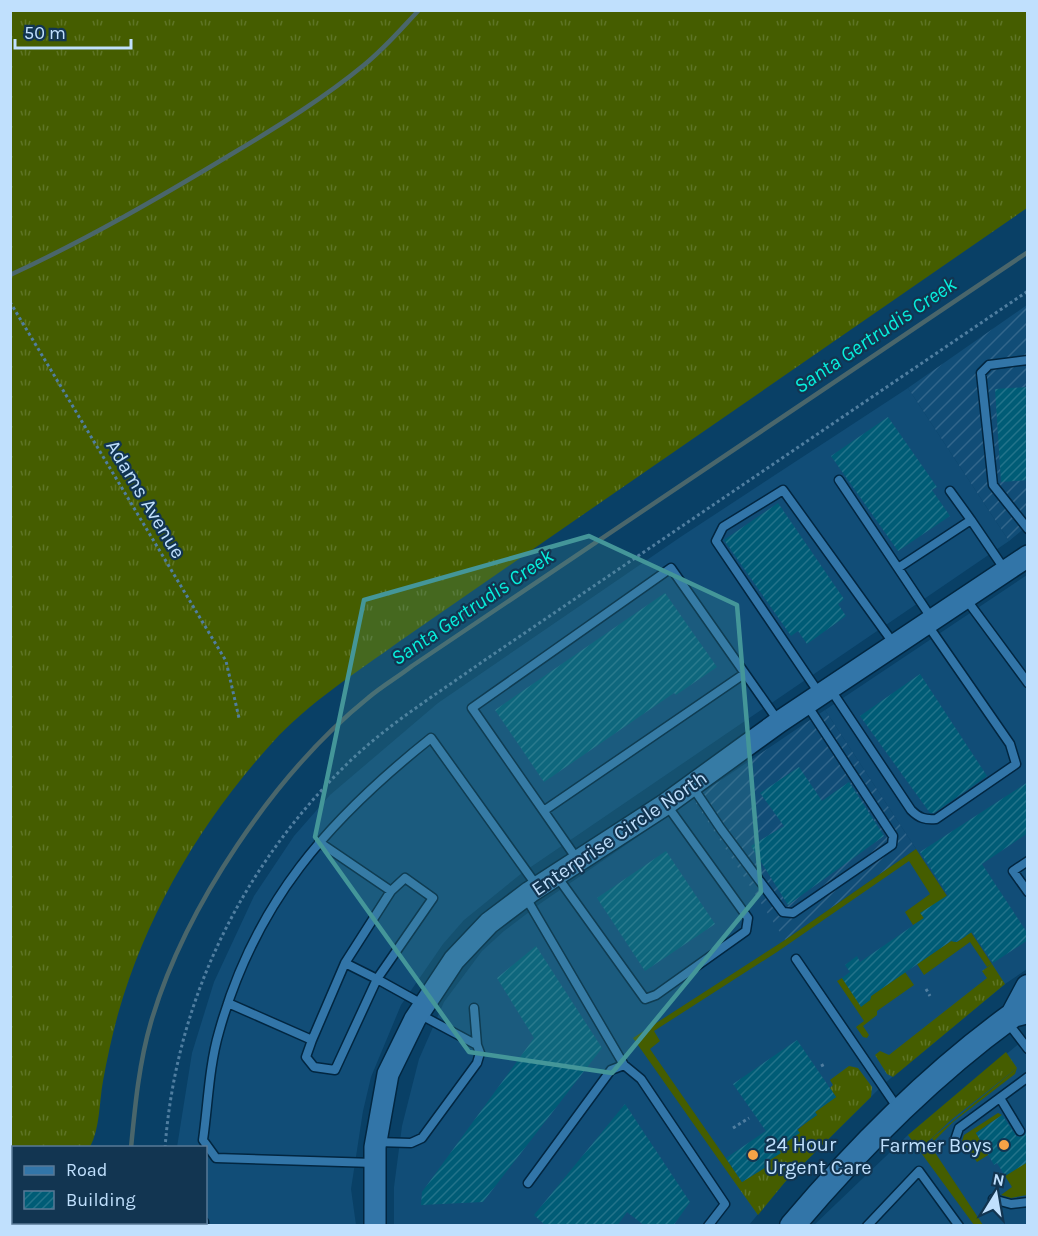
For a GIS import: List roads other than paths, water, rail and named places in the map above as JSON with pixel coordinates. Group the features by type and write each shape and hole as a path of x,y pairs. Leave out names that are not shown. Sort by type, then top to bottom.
{"main road":[{"path":"792,1226 842,1167 899,1110 1016,1015 1028,987"}],"street":[{"name":"Enterprise Circle North","path":"375,1226 376,1142 388,1074 422,1010 454,960 489,923 556,874 666,804 779,722 1028,556"}],"lane":[{"path":"1028,360 989,365 981,373 993,485 1028,529"},
{"path":"819,697 918,817 928,820 945,813 1016,764 1010,744 839,480"},
{"path":"692,785 720,829 783,912 793,913 892,845 893,836 819,697 716,541 723,527 783,490 894,644"},
{"path":"950,492 1005,571"},
{"path":"898,568 971,520"},
{"path":"578,860 472,708 671,568 779,722"},
{"path":"965,597 1028,683"},
{"path":"545,810 744,674"},
{"path":"375,1163 216,1158 203,1140 218,1034 234,985 268,914 319,842 378,780 431,738 531,891 624,1065 641,1079 725,1204 708,1226"},
{"path":"556,874 645,999 656,995 746,931 748,918 666,804"},
{"path":"319,842 391,891"},
{"path":"1028,861 1012,871 1028,892"},
{"path":"405,878 433,898 377,979 335,1071 314,1067 306,1057 345,963 391,891 405,878"},
{"path":"796,958 899,1110"},
{"path":"345,963 377,979 477,1045"},
{"path":"228,1004 312,1040"},
{"path":"376,1142 411,1143 422,1138 477,1063 480,1053 477,1045 474,1008"},
{"path":"1016,1015 1028,1049"},
{"path":"528,1183 611,1070 624,1065"},
{"path":"955,1140 960,1128 1028,1077"},
{"path":"1000,1098 1020,1131"},
{"path":"867,1226 919,1171 958,1226"},
{"path":"993,1199 1011,1204 1028,1202"}],"waterway":[{"path":"10,275 68,247 152,201 301,111 372,59 419,10"},
{"name":"Santa Gertrudis Creek","path":"131,1146 138,1085 147,1037 166,978 186,933 237,845 267,803 333,729 373,694 412,666 1028,252"}],"place":[{"name":"Farmer Boys","path":"1004,1145"},
{"name":"24 Hour Urgent Care","path":"753,1155"}]}
